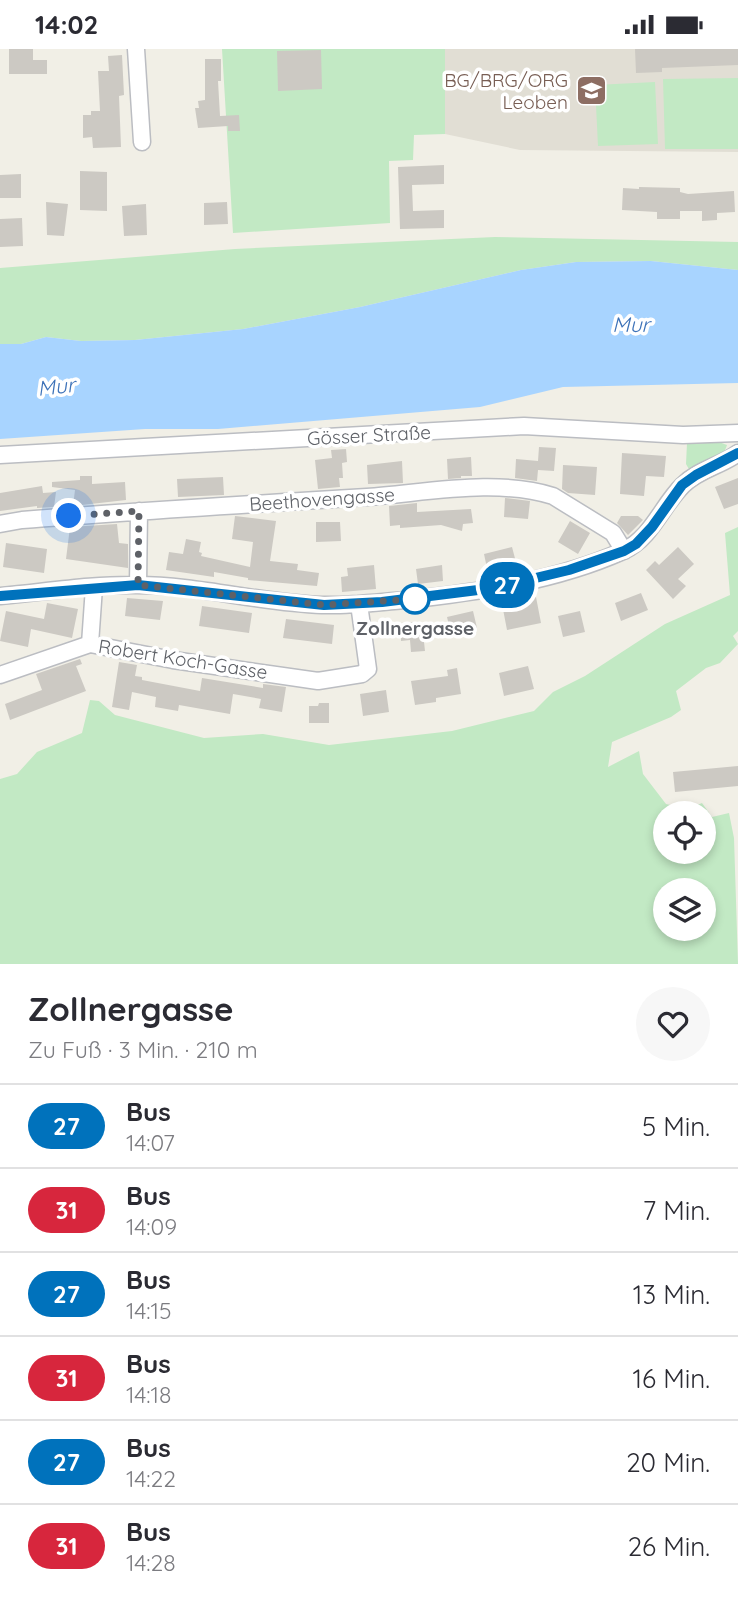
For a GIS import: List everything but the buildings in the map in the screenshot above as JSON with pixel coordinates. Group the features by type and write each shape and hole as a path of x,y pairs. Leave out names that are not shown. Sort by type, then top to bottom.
{"street":[{"path":"136,49 142,142"},
{"name":"Gösser Straße","path":"0,455 524,426 683,435 738,433"},
{"path":"0,596 138,585 288,603 359,604 494,588 569,570 624,551 636,544 652,527 682,485 738,453"},
{"name":"Beethovengasse","path":"0,524 22,520 476,487 542,492 553,496 613,533 624,551"},
{"path":"138,585 139,511"},
{"path":"90,644 94,587"},
{"name":"Robert Koch-Gasse","path":"0,675 90,644 173,660 317,681 362,674 368,669 359,604"}],"shaded area":[{"name":"BG/BRG/ORG Leoben","path":"445,49 738,49 738,152 520,150 445,134"}],"green space":[{"path":"222,49 445,49 445,134 414,135 413,160 389,161 390,223 233,233"},
{"path":"738,78 738,149 665,149 663,79"},
{"path":"655,82 658,144 598,146 595,85"},
{"path":"495,237 738,242 738,270 651,261 576,262 521,270 360,307 243,329 135,340 81,341 46,337 21,344 0,344 0,268 235,249"},
{"path":"716,441 727,445 721,455 690,471 686,464 687,443"},
{"path":"738,527 738,631 733,636 738,644 720,663 706,668 676,691 681,710 671,717 612,742 608,767 639,751 643,774 664,801 653,801 653,864 716,864 716,816 729,813 734,838 738,964 0,964 0,779 17,774 37,752 82,733 90,700 99,701 115,715 204,738 263,734 329,745 452,731 534,711 553,692 585,676 665,624 730,595 725,533"}],"water":[{"name":"Mur","path":"651,261 738,270 738,383 563,387 480,407 218,429 145,429 0,439 0,344 21,344 46,337 81,341 135,340 243,329 360,307 521,270 576,262"}],"bus line":[{"name":"27","path":"0,596 138,585 324,605 382,602 494,588 569,570 624,551 636,544 652,527 682,485 712,465 738,453"}],"place":[{"name":"BG/BRG/ORG Leoben","path":"591,91"},
{"name":"Zollnergasse","path":"415,599"}],"route":[{"path":"69,516 139,511 138,585 324,605 415,599"}]}
